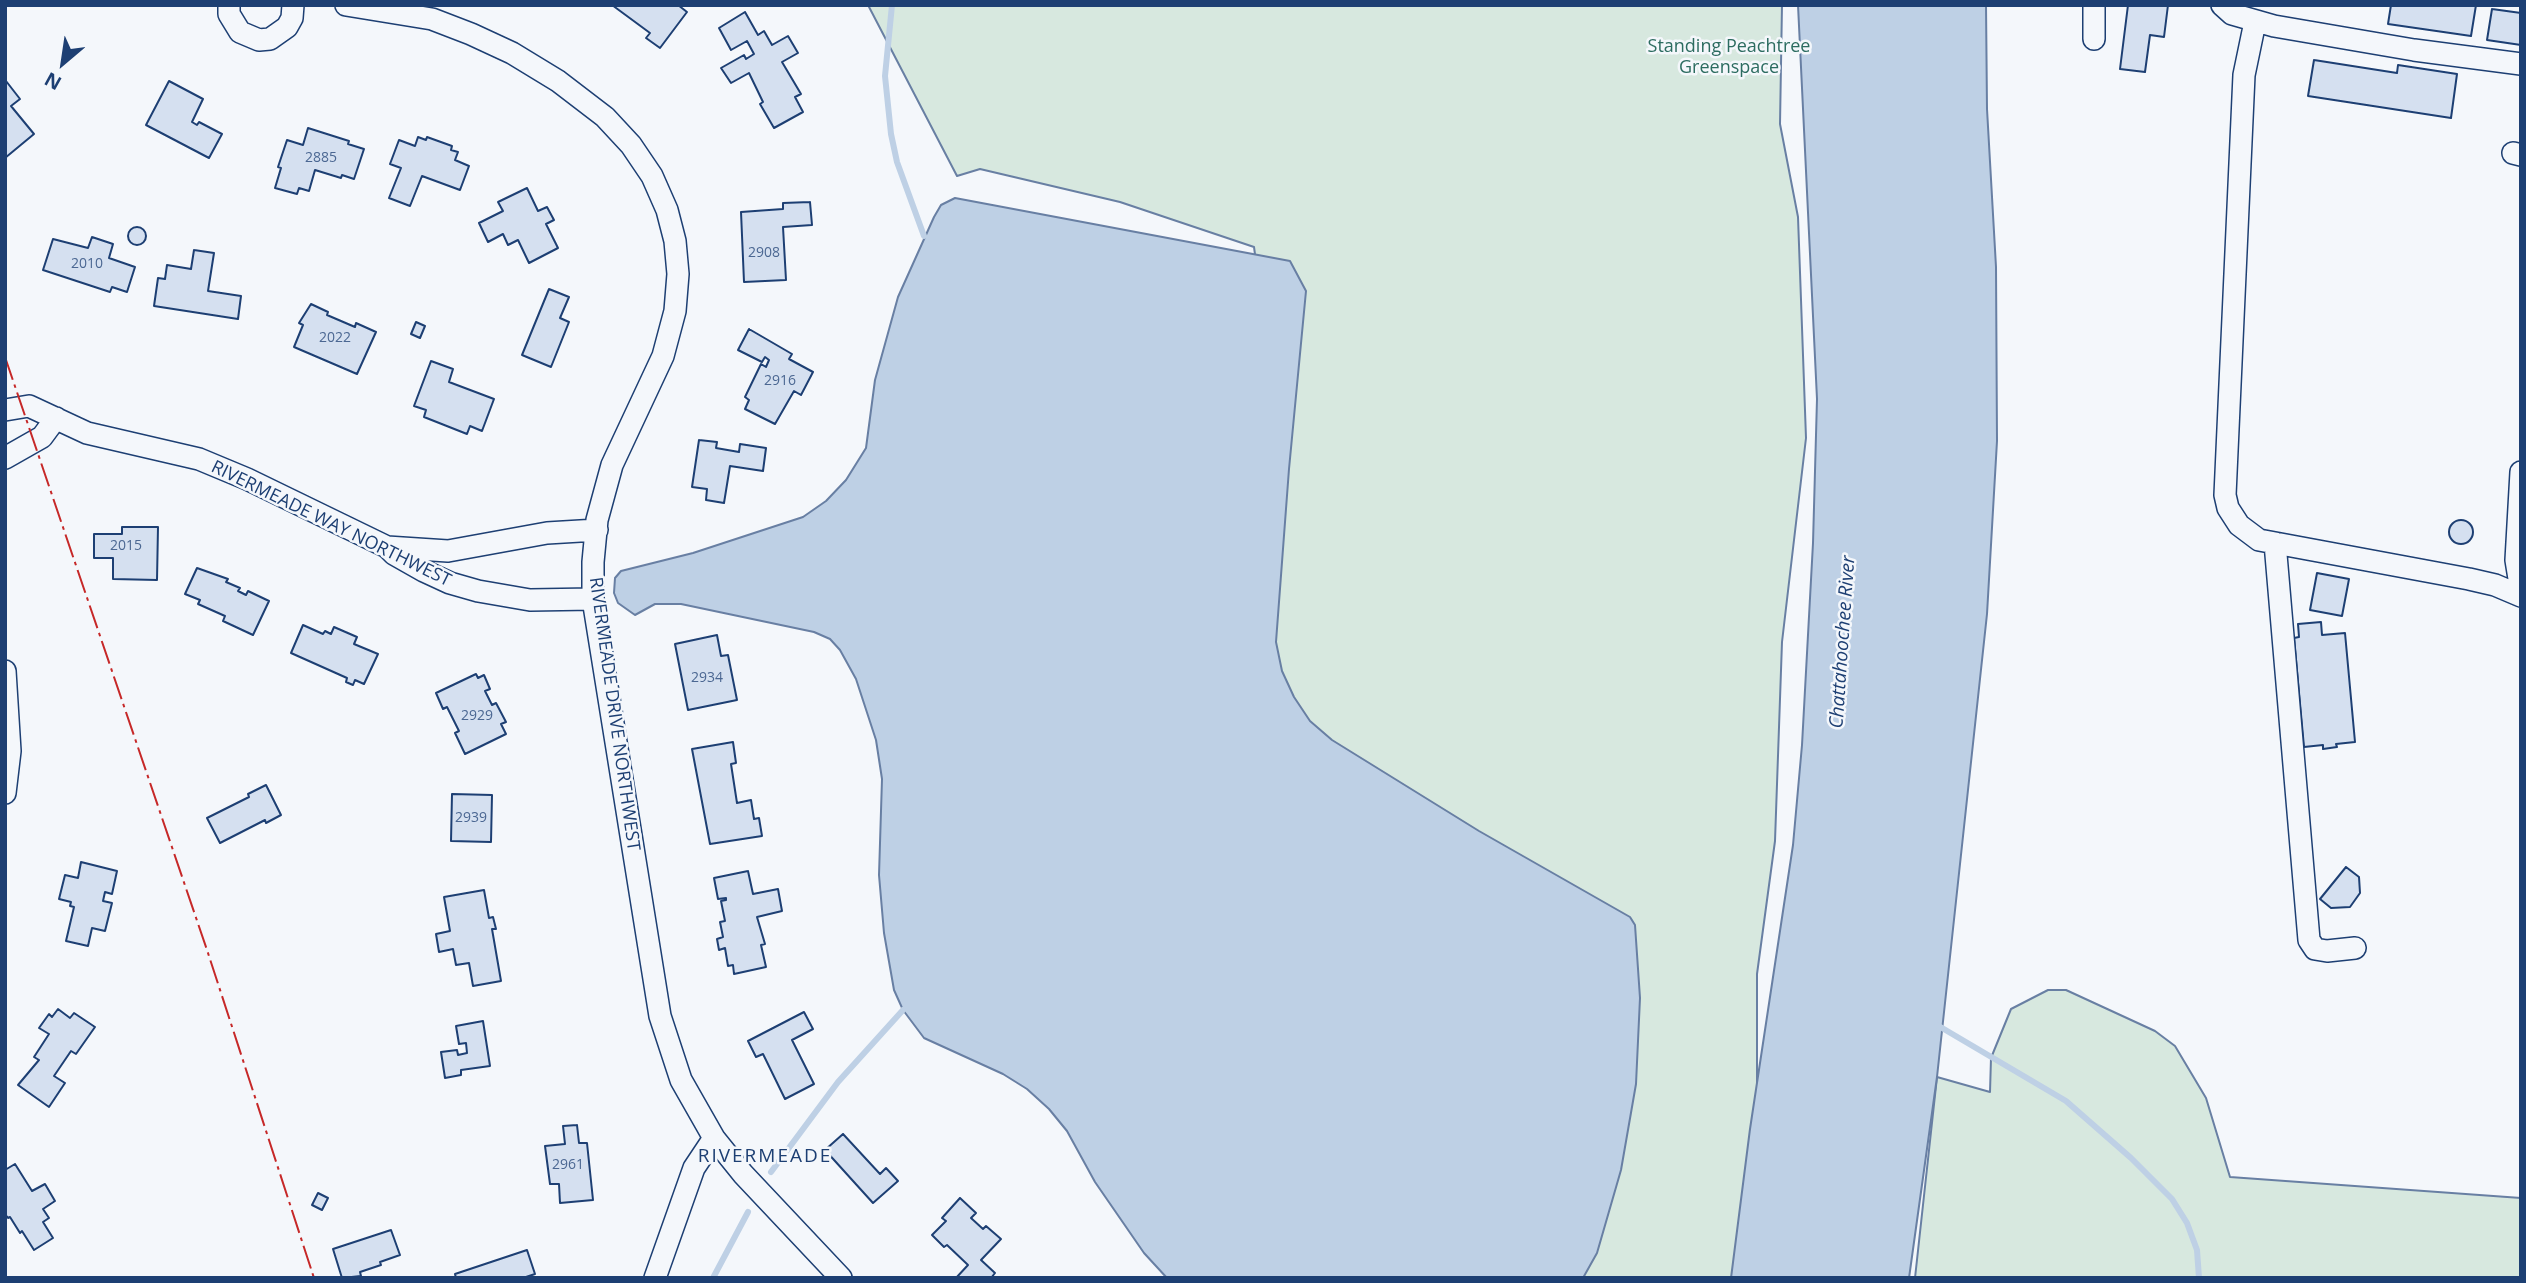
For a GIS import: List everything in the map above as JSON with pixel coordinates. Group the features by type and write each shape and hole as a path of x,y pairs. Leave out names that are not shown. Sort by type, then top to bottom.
{"street":[{"path":"229,5 229,14 240,32 259,40 270,39 287,27 292,18 293,5"},
{"name":"RIVERMEADE DRIVE NORTHWEST","path":"346,5 429,18 512,53 558,81 605,117 631,145 652,176 667,210 675,241 678,274 676,311 663,356 612,465 597,530 593,562 593,599 660,1016 681,1080 714,1139 743,1174 841,1278"},
{"path":"2094,5 2094,39"},
{"path":"2222,5 2232,14 2255,22 2414,50 2521,64"},
{"path":"2255,22 2244,75 2225,495 2228,508 2238,526 2259,540 2469,579 2521,594 2516,560 2521,472"},
{"name":"RIVERMEADE WAY NORTHWEST","path":"5,410 29,406 87,433 199,459 247,479 387,547 424,571 478,591 530,600 593,599"},
{"path":"5,458 42,437 56,418"},
{"path":"387,547 448,551 547,533 597,530"},
{"path":"2275,542 2309,940 2315,949 2327,951 2355,948"},
{"path":"5,671 10,751 5,793"},
{"path":"655,1278 694,1168 714,1139"}],"green space":[{"name":"Standing Peachtree Greenspace","path":"868,5 1782,5 1780,124 1798,217 1806,438 1782,642 1775,841 1757,974 1757,1134 1742,1278 1575,1278 1337,755 1266,673 1286,481 1254,247 1120,202 980,169 957,176"},
{"path":"2048,990 2066,990 2155,1031 2175,1046 2206,1098 2230,1177 2521,1198 2521,1278 1915,1278 1937,1077 1990,1092 1991,1058 2011,1009"}],"water":[{"name":"Chattahoochee River","path":"1798,5 1986,5 1987,109 1996,267 1997,441 1987,614 1937,1077 1909,1278 1731,1278 1750,1129 1793,845 1802,745 1813,543 1817,399"},
{"path":"955,198 1290,261 1306,291 1276,642 1282,671 1294,697 1310,721 1332,740 1479,831 1630,917 1635,925 1640,998 1636,1084 1621,1170 1597,1253 1583,1278 1167,1278 1144,1253 1095,1182 1067,1131 1049,1109 1027,1089 1003,1074 924,1038 903,1010 894,990 884,933 879,875 882,779 876,740 856,679 840,650 830,639 814,632 681,604 655,604 635,615 618,603 614,593 615,578 621,571 693,553 803,517 826,501 846,480 866,448 875,380 898,297 934,217 941,205"}],"building":[{"path":"612,5 678,5 687,12 660,48 646,38 650,33"},
{"path":"2128,5 2168,5 2164,37 2150,35 2145,72 2120,69"},
{"path":"2391,5 2476,5 2471,36 2388,24"},
{"path":"2492,9 2521,13 2521,45 2487,40"},
{"path":"745,12 758,35 764,31 772,45 788,36 798,53 782,62 801,94 795,97 803,112 774,128 760,104 763,102 749,73 731,83 721,68 744,55 746,59 754,54 747,41 731,50 719,28"},
{"path":"2314,60 2397,73 2398,65 2457,74 2451,118 2308,96"},
{"path":"6,81 20,99 11,106 34,134 5,158"},
{"path":"169,81 203,99 192,122 197,125 199,122 222,134 209,158 146,125"},
{"path":"308,128 349,141 348,144 364,149 354,179 315,170 309,191 299,188 297,194 275,188 281,168 278,167 287,140 303,145"},
{"path":"418,137 426,140 427,137 452,146 451,150 458,152 455,160 469,166 460,190 422,176 410,206 389,198 401,168 390,164 399,140 415,146"},
{"path":"527,188 538,211 547,207 554,220 546,224 558,248 529,263 518,240 508,245 503,234 488,242 479,223 503,211 498,202"},
{"path":"810,202 812,225 783,227 786,280 744,282 741,212 783,209 783,203"},
{"path":"133,227 141,227 146,236 144,243 133,245 128,240 128,232"},
{"path":"92,237 113,244 109,258 135,267 127,292 112,287 110,292 43,270 53,239 88,248"},
{"path":"194,250 214,253 208,291 241,296 238,319 154,306 158,278 165,279 167,265 191,269"},
{"path":"549,289 569,297 560,318 569,322 551,367 522,355"},
{"path":"311,304 328,312 327,315 355,327 356,323 376,332 357,374 294,347 303,325 299,323"},
{"path":"416,322 425,326 420,338 411,334"},
{"path":"749,329 792,354 789,359 813,372 801,395 794,391 775,424 745,409 749,400 745,397 761,364 766,367 769,360 765,357 762,362 738,350"},
{"path":"431,361 453,369 449,382 494,399 482,431 470,426 467,434 424,417 426,410 414,406"},
{"path":"699,440 717,442 716,448 739,452 740,444 766,448 763,471 730,466 724,503 706,500 707,489 692,487"},
{"path":"2461,520 2472,527 2473,532 2466,543 2461,544 2450,537 2449,532 2456,521"},
{"path":"122,527 158,527 157,580 113,579 113,558 94,558 94,534 122,534"},
{"path":"197,568 228,579 226,582 240,588 238,591 246,595 248,591 269,601 253,635 223,621 225,616 198,604 200,600 185,594"},
{"path":"2317,573 2349,579 2342,616 2310,610"},
{"path":"2321,622 2322,635 2345,633 2355,742 2336,744 2337,747 2323,749 2323,745 2304,747 2294,638 2299,637 2298,624"},
{"path":"303,625 323,634 325,631 331,634 334,627 357,637 354,644 378,654 364,684 355,680 353,685 346,682 347,678 291,653"},
{"path":"717,635 721,656 728,655 737,700 688,710 675,644"},
{"path":"476,674 478,678 484,675 490,689 485,691 492,705 496,703 506,722 501,724 506,734 465,754 455,733 459,731 447,707 443,709 436,693"},
{"path":"733,742 736,763 731,764 737,803 751,800 754,819 759,818 762,836 710,844 692,749"},
{"path":"266,785 281,815 266,823 265,820 220,843 207,818 249,797 248,794"},
{"path":"452,794 492,795 491,842 451,841"},
{"path":"81,862 117,871 112,894 105,892 103,901 112,903 105,931 92,928 88,946 66,941 74,907 70,906 71,902 59,899 65,875 78,878"},
{"path":"2346,867 2359,877 2360,893 2350,907 2331,908 2320,899"},
{"path":"748,871 753,894 778,889 782,911 757,917 765,944 761,945 766,967 734,974 733,965 728,966 725,948 719,950 717,939 723,937 720,922 725,921 721,901 726,898 718,899 714,878"},
{"path":"484,890 489,918 493,917 496,929 492,929 501,981 473,986 469,963 456,965 453,949 439,952 436,934 450,931 444,897"},
{"path":"58,1009 70,1018 74,1013 95,1027 76,1054 71,1051 54,1076 65,1083 49,1107 18,1085 39,1060 34,1057 49,1034 39,1028 49,1014 52,1017"},
{"path":"804,1012 813,1029 792,1040 814,1084 785,1099 763,1054 756,1057 748,1041"},
{"path":"483,1021 490,1066 461,1070 461,1075 445,1078 441,1052 457,1050 458,1055 467,1053 466,1043 459,1044 456,1026"},
{"path":"577,1125 579,1143 587,1143 593,1200 560,1203 559,1184 550,1184 545,1146 565,1144 563,1126"},
{"path":"843,1134 880,1174 886,1168 898,1181 873,1203 825,1150"},
{"path":"15,1164 32,1191 45,1184 55,1201 43,1209 49,1218 43,1222 53,1238 34,1250 22,1231 20,1233 5,1214 5,1170"},
{"path":"318,1193 328,1198 322,1210 312,1205"},
{"path":"960,1198 976,1213 971,1218 983,1229 986,1226 1001,1239 981,1260 995,1273 991,1278 956,1278 968,1265 932,1235 946,1221 942,1218"},
{"path":"391,1230 400,1255 360,1272 361,1276 342,1278 333,1249"},
{"path":"527,1250 535,1274 523,1278 456,1278 455,1274"}],"waterway":[{"path":"892,5 885,76 891,134 897,162 924,236"},
{"path":"771,1172 838,1082 903,1010"},
{"path":"1937,1025 2066,1101 2131,1158 2172,1199 2187,1223 2197,1250 2199,1278"},
{"path":"713,1278 748,1212"}],"power":[{"path":"5,357 207,950 314,1278"}],"district":[{"name":"RIVERMEADE","path":"765,1157"}]}
